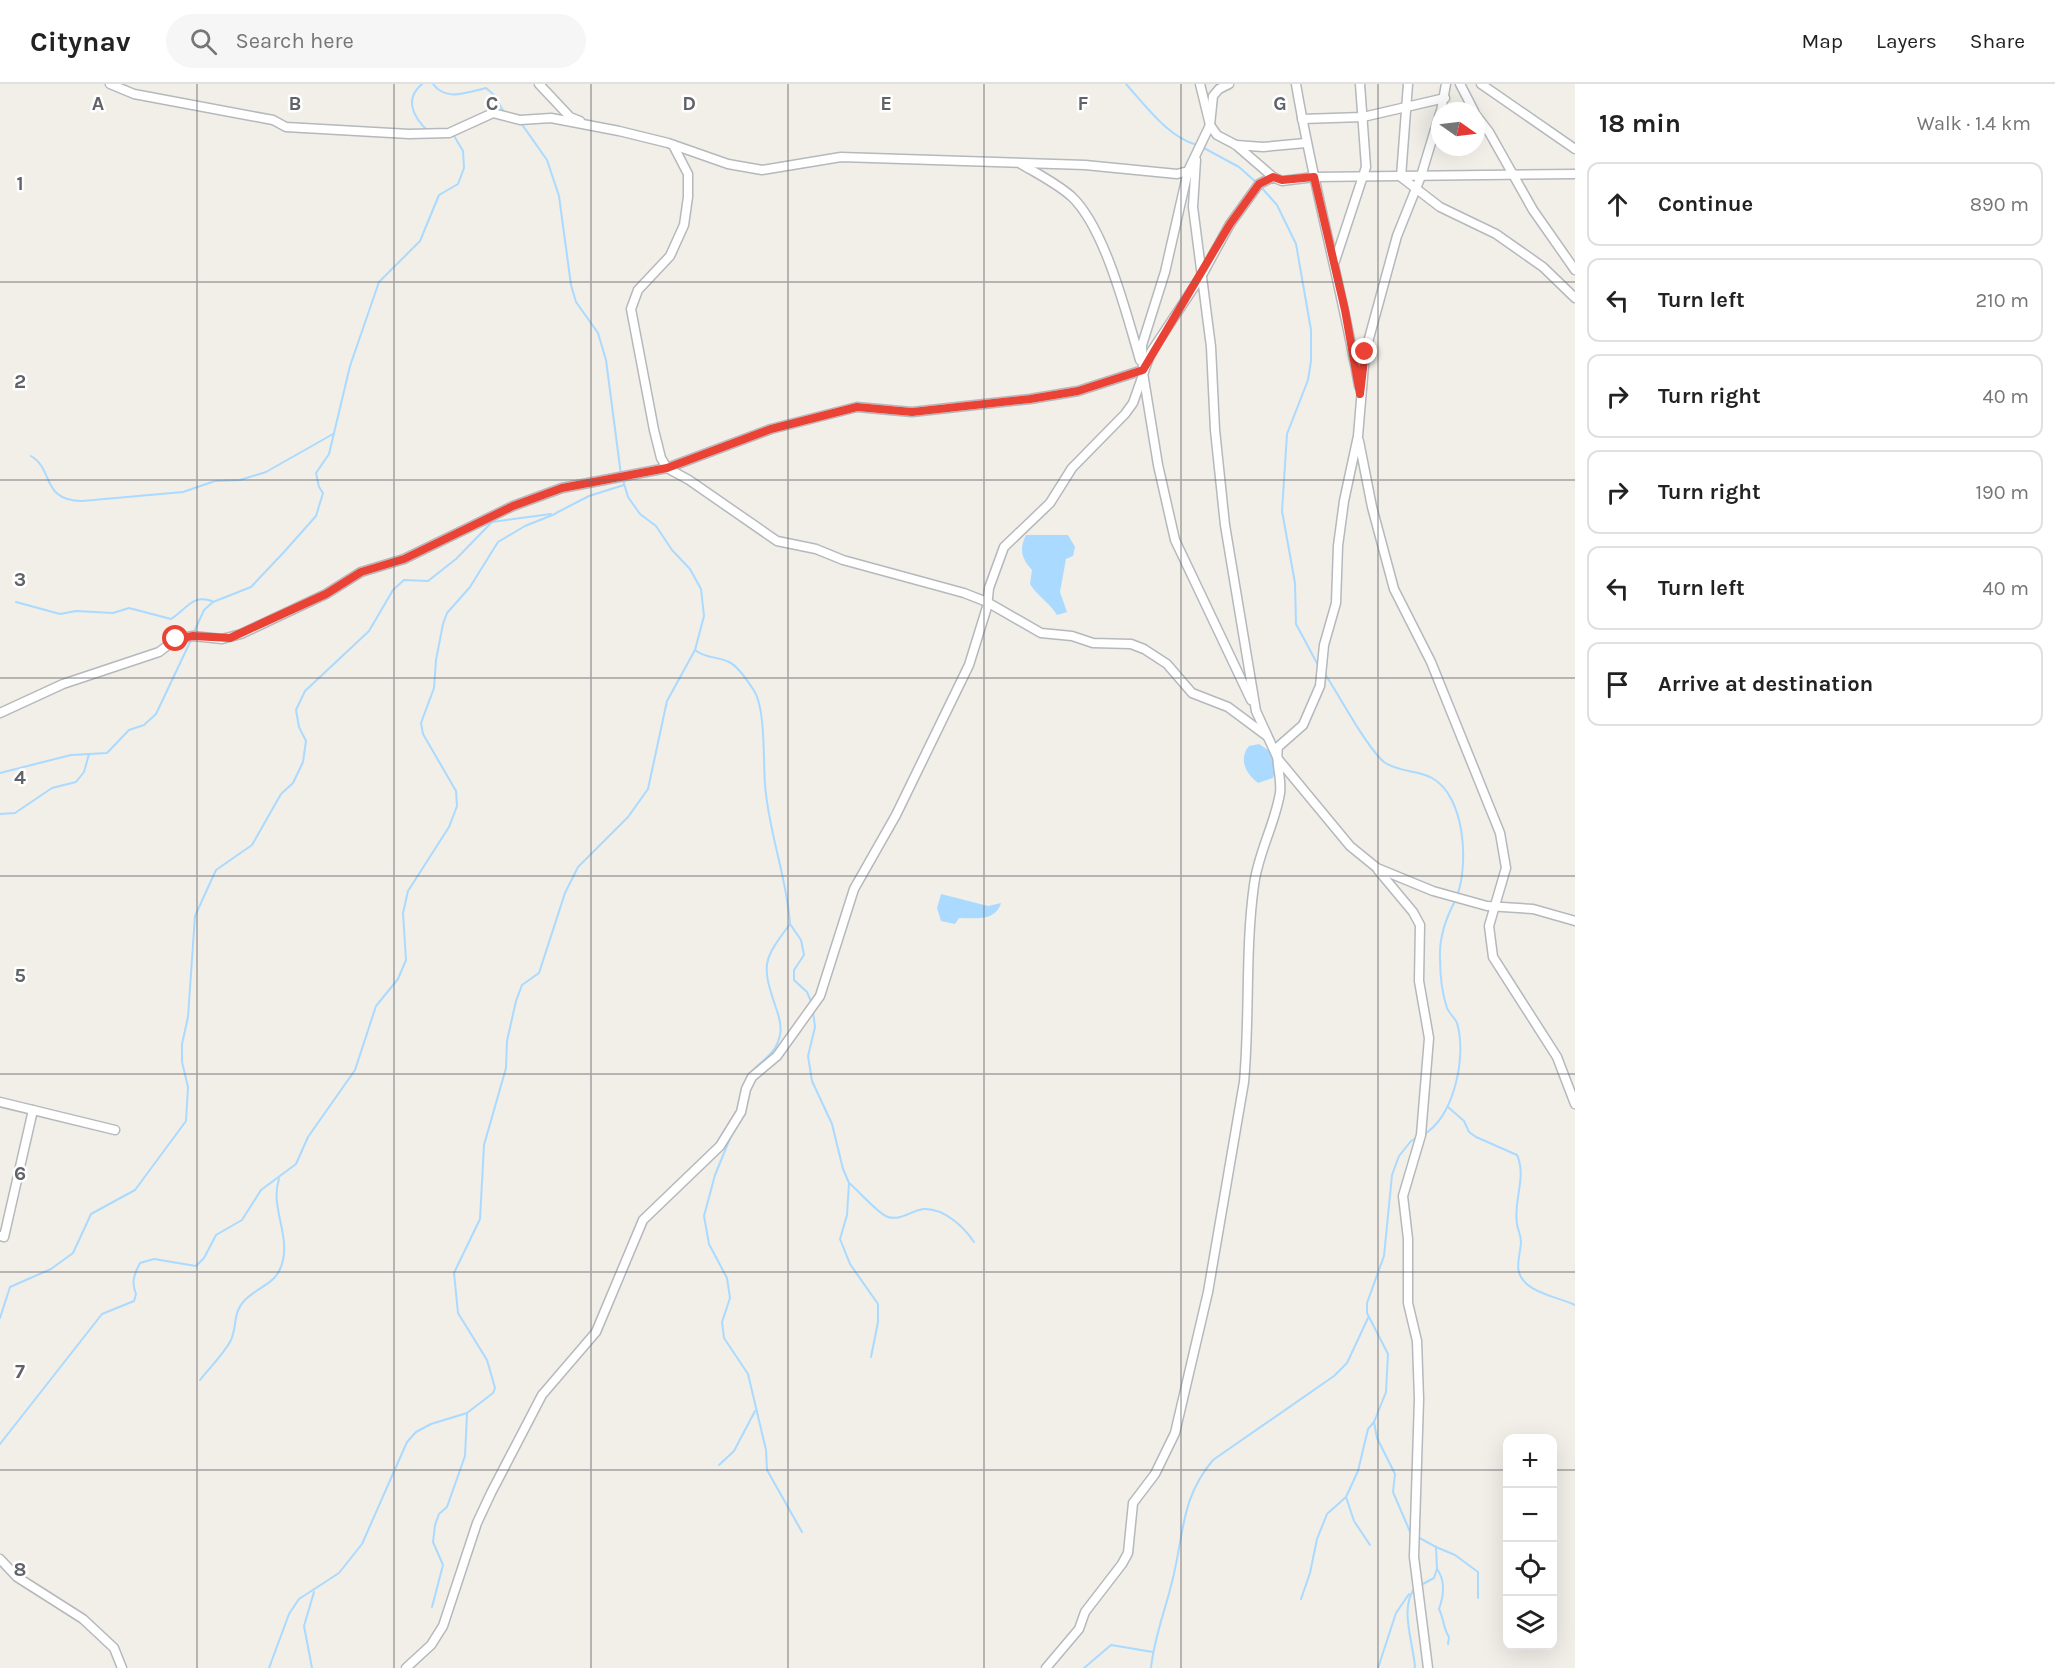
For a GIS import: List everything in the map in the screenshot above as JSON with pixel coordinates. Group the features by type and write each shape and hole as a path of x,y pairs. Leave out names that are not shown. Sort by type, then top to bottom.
{"street":[{"path":"110,84 134,94 273,120 286,127 409,134 449,133 493,113 520,120 552,118 673,145 728,164 762,170 842,157 1084,165 1177,174 1188,171"},
{"path":"539,84 570,117 590,126"},
{"path":"1200,84 1210,125 1217,135 1236,145 1273,177 1282,180 1314,177 1575,174"},
{"path":"1046,1668 1079,1629 1085,1612 1122,1564 1128,1553 1133,1503 1155,1474 1175,1432 1208,1292 1244,1082 1248,957 1254,884 1262,848 1280,794 1281,783 1276,757 1175,540 1158,465 1143,370 1142,345 1165,272 1188,171 1210,125 1213,96 1210,84"},
{"path":"1213,96 1219,89 1229,84"},
{"path":"1296,84 1306,143 1334,263 1360,394"},
{"path":"1334,263 1365,167 1359,84"},
{"path":"1401,177 1408,84"},
{"path":"1444,102 1446,84"},
{"path":"1460,84 1469,102"},
{"path":"1481,84 1575,149"},
{"path":"1302,119 1363,117 1445,98"},
{"path":"1485,129 1533,210 1575,270"},
{"path":"1276,757 1281,743 1303,725 1320,686 1324,645 1336,603 1344,501 1359,436 1360,394 1365,352 1397,236 1421,176 1431,142"},
{"path":"1236,145 1263,147 1306,143"},
{"path":"673,145 688,174 684,225 670,256 638,290 631,309 654,429 661,458 667,468 689,480 777,541 816,549 987,602 1041,633 1072,636 1093,644 1131,644 1144,649 1167,664 1192,693 1228,707 1267,736"},
{"path":"1196,152 1193,207 1211,347 1215,430 1225,525 1256,711"},
{"path":"1018,163 1050,180 1082,208 1119,287 1143,370"},
{"path":"406,1668 431,1645 443,1626 477,1523 491,1493 513,1457 542,1395 596,1332 644,1220 720,1146 741,1112 746,1089 752,1077 777,1056 820,996 854,889 896,815 969,665 989,588 1004,547 1050,502 1072,468 1133,403 1143,370 1236,216 1259,184 1273,177"},
{"path":"1401,177 1440,207 1496,234 1543,267 1575,298"},
{"path":"0,714 54,687 159,652 176,639 193,636 222,639 241,634 326,594 361,572 404,559 513,506 562,488 667,468 771,429 857,407 912,412 1030,399 1078,391 1143,370"},
{"path":"1359,436 1372,507 1394,589 1431,662 1500,833 1506,868 1503,885 1493,906 1489,926 1493,957 1557,1057 1575,1104"},
{"path":"1276,757 1350,846 1377,868 1413,912 1420,926 1419,981 1429,1038 1421,1136 1403,1196 1408,1239 1408,1303 1416,1341 1419,1399 1413,1546 1428,1668"},
{"path":"1377,868 1433,891 1493,906 1533,909 1575,921"},
{"path":"0,1102 115,1130"},
{"path":"0,1236 4,1237 33,1110"},
{"path":"0,1559 17,1577 83,1619 114,1648 122,1668"}],"water":[{"path":"1026,535 1068,535 1075,547 1073,556 1066,559 1060,592 1067,612 1057,615 1030,584 1032,570 1022,553"},
{"path":"1259,744 1271,752 1275,770 1273,778 1258,783 1247,771 1244,756 1249,746"},
{"path":"941,894 988,906 1001,903 998,909 989,916 959,918 955,924 941,921 937,908"}],"waterway":[{"path":"422,84 416,90 412,102 418,120 428,131"},
{"path":"433,84 438,90 451,94 486,88 493,94 504,112"},
{"path":"1126,84 1167,128 1186,141 1197,145"},
{"path":"521,123 547,160 559,196 571,285 576,302 598,333 606,360 621,475"},
{"path":"194,632 204,610 213,602 251,587 316,516 323,493 316,473 329,454 350,366 379,282 420,241 439,195 458,184 464,168 463,151 453,134"},
{"path":"1202,147 1239,167 1257,183"},
{"path":"1261,187 1277,205 1296,244 1311,330 1311,361 1308,380 1287,434 1282,511 1295,583 1296,624 1318,665"},
{"path":"31,456 38,462 60,496 69,500 82,501 183,492 215,481 240,480 266,472 333,434"},
{"path":"269,1668 289,1614 299,1599 339,1573 362,1544 407,1442 416,1432 431,1424 467,1413 493,1393 495,1388 487,1360 458,1313 454,1273 480,1219 484,1145 506,1068 507,1041 516,1001 522,985 539,973 565,893 578,867 628,817 648,789 667,701 695,650 704,616 701,589 690,569 672,550 656,526 640,514 628,497 623,480"},
{"path":"556,513 589,496 624,485"},
{"path":"0,1318 10,1287 51,1269 73,1253 91,1214 135,1190 186,1121 188,1087 182,1062 182,1044 188,1017 195,916 216,870 252,845 281,794 293,783 303,762 306,741 299,727 296,710 305,691 369,631 393,590 404,580 428,581 456,559 492,522 551,514"},
{"path":"0,1444 102,1314 134,1301 136,1294 134,1278 140,1263 154,1259 196,1266 204,1258 216,1235 242,1220 261,1190 296,1164 308,1137 355,1070 376,1006 398,979 406,960 403,913 408,891 449,827 457,806 456,791 423,734 421,723 434,688 436,660 443,624 447,613 470,587 498,542 525,526 555,514"},
{"path":"16,602 60,614 76,611 113,613 129,608 171,619 194,601 199,599 212,601"},
{"path":"0,773 71,755 107,753 129,730 144,725 156,714 191,640"},
{"path":"695,650 703,655 732,664 739,670 757,697 762,721 767,802 790,924 774,946 767,963 768,981 781,1028 780,1035 773,1051 750,1074 742,1090"},
{"path":"1325,674 1362,734 1384,762 1395,768 1432,778 1443,787 1452,800 1458,815 1463,849 1463,867 1457,896"},
{"path":"0,814 15,813 52,788 76,782 84,772 89,754"},
{"path":"1423,1135 1443,1115 1450,1101 1459,1069 1460,1037 1457,1023 1445,1002 1440,964 1442,936 1455,901"},
{"path":"790,924 801,940 804,955 794,970 794,980 807,992 812,1004"},
{"path":"813,1012 815,1027 808,1056 812,1081 832,1124 843,1169 849,1183 847,1215 840,1239 850,1264 878,1304 878,1322 871,1357"},
{"path":"1448,1107 1464,1121 1469,1132 1476,1137 1517,1155 1521,1172 1516,1215 1521,1240 1518,1270 1523,1280 1533,1288 1575,1305"},
{"path":"731,1136 715,1175 704,1216 709,1244 727,1278 730,1298 722,1322 724,1338 748,1374 766,1450 767,1470 802,1532"},
{"path":"1411,1534 1393,1492 1395,1474 1377,1438 1374,1422 1386,1392 1388,1354 1367,1313 1367,1303 1384,1256 1392,1175 1399,1156 1411,1141 1418,1137"},
{"path":"200,1380 231,1340 241,1305 272,1280 281,1268 284,1240 277,1199 279,1179"},
{"path":"849,1183 888,1217 897,1218 924,1209 939,1212 965,1230 974,1242"},
{"path":"1151,1668 1185,1518 1194,1489 1202,1475 1213,1460 1334,1376 1347,1363 1368,1318"},
{"path":"719,1465 734,1451 755,1411"},
{"path":"432,1607 443,1565 433,1542 435,1525 439,1514 447,1507 465,1456 467,1414"},
{"path":"1301,1599 1310,1573 1317,1539 1327,1514 1346,1497 1358,1471 1368,1429 1374,1422"},
{"path":"1346,1497 1354,1521 1370,1545"},
{"path":"1416,1536 1436,1547 1437,1569 1434,1578 1421,1585"},
{"path":"1436,1547 1455,1555 1478,1572 1478,1598"},
{"path":"1437,1569 1442,1578 1443,1588 1439,1609 1449,1637 1448,1644"},
{"path":"1415,1668 1408,1626 1408,1604 1416,1587"},
{"path":"312,1668 304,1626 314,1592"},
{"path":"1378,1668 1396,1613 1409,1594"},
{"path":"1084,1668 1111,1645 1153,1652"}],"route":[{"path":"176,639 193,636 230,638 326,594 361,572 404,559 513,506 562,488 667,468 771,429 857,407 912,412 1030,399 1078,391 1143,370 1152,352 1202,275 1230,224 1259,184 1273,177 1282,180 1314,177 1345,310 1360,394 1365,352"}]}
